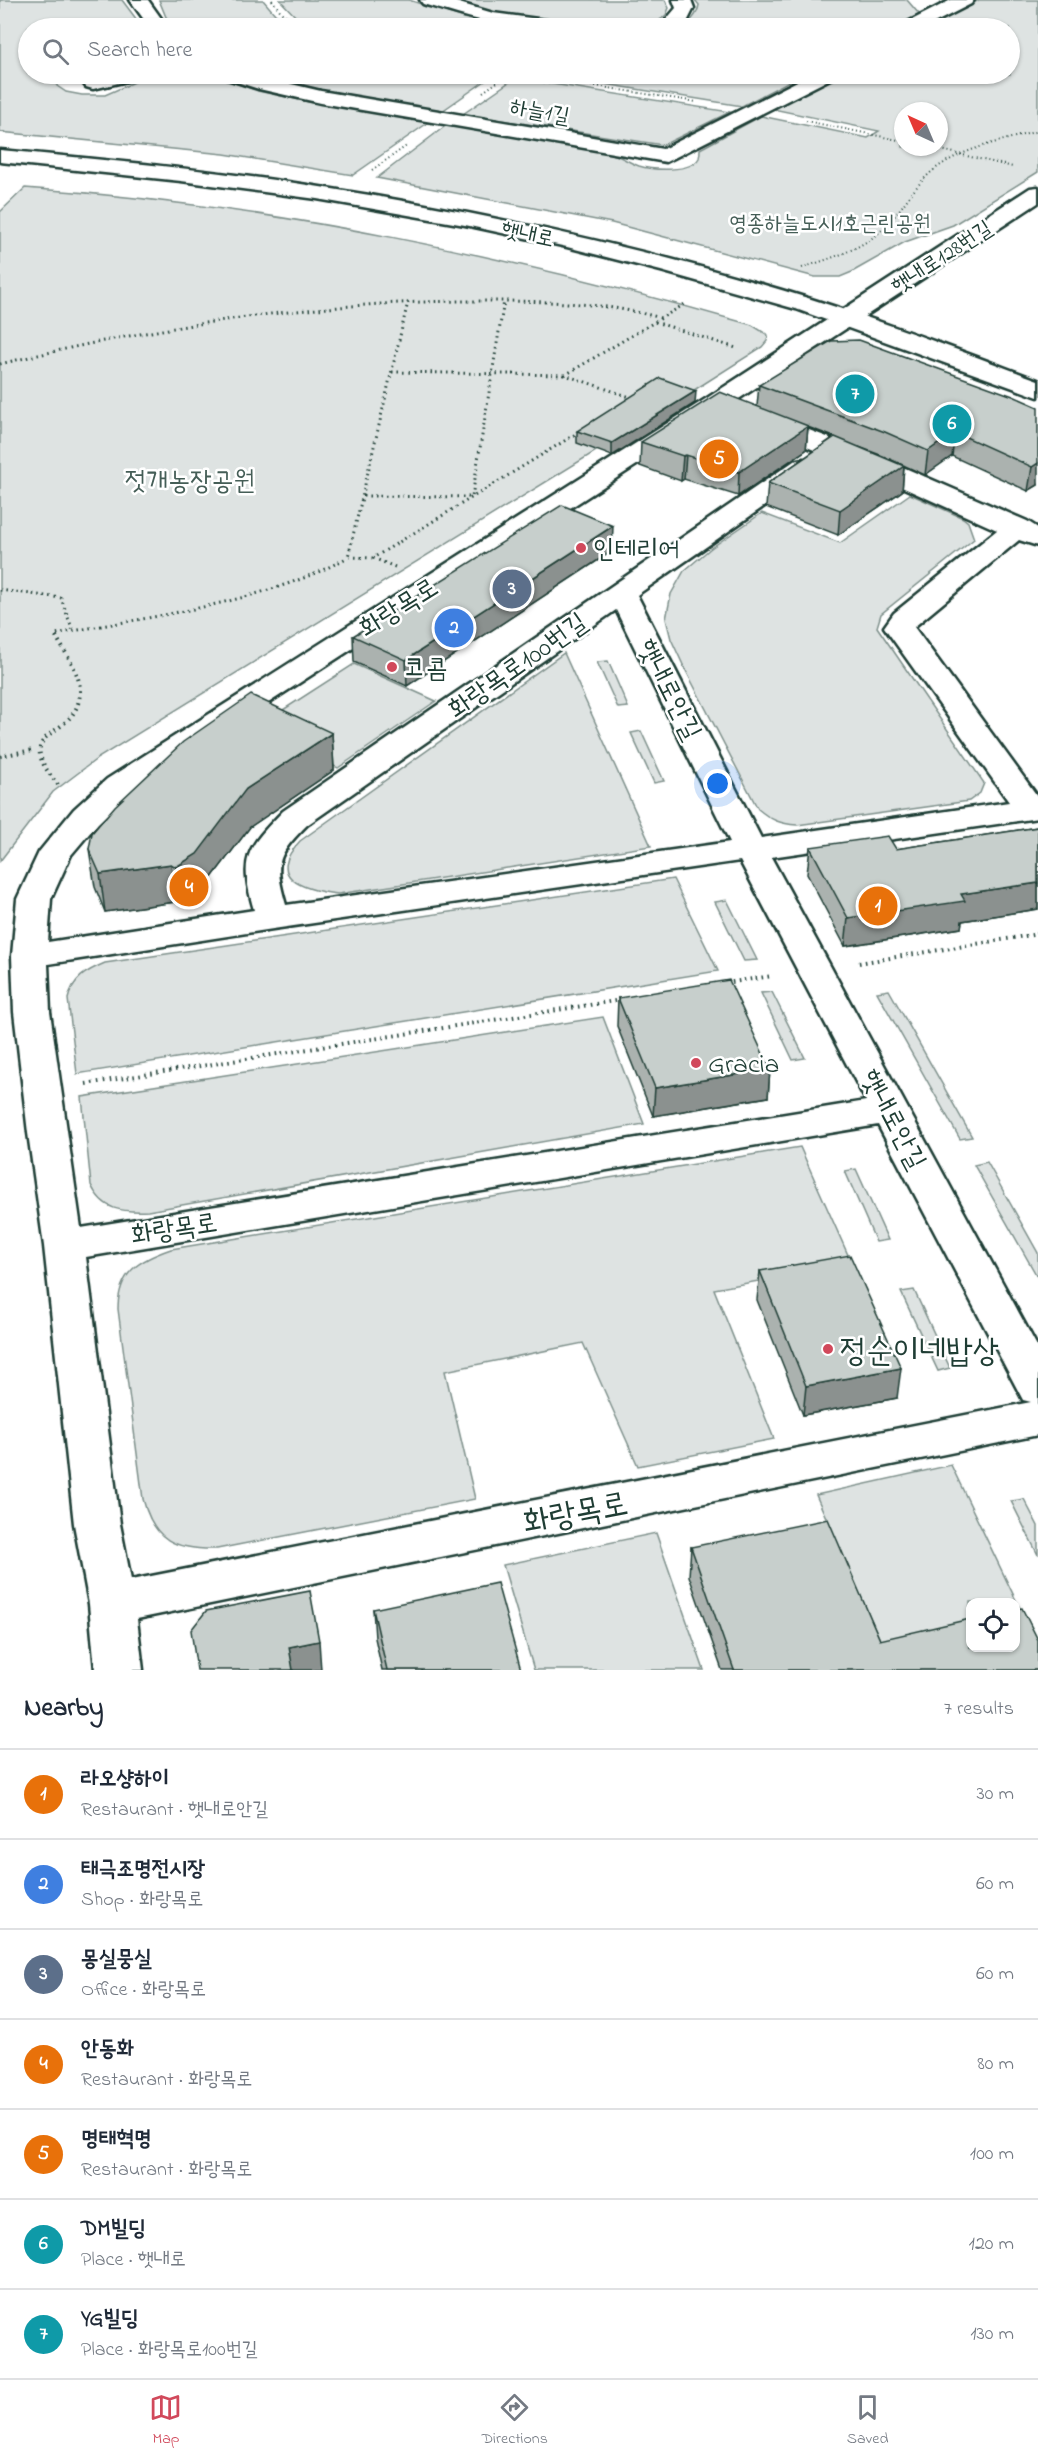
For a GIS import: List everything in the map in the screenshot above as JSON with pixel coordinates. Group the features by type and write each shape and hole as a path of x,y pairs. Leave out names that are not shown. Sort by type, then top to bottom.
{"street":[{"path":"139,0 152,18"},
{"path":"429,0 491,18"},
{"path":"680,18 685,8 682,0"},
{"path":"921,0 938,14"},
{"path":"930,18 964,0"},
{"name":"하늘1길","path":"266,84 321,97 666,156 806,84"},
{"name":"햇내로","path":"0,156 258,184 465,219 684,270 844,318 1038,389"},
{"name":"햇내로128번길","path":"844,318 1038,193"},
{"name":"화랑목로","path":"119,1670 112,1604 97,1524 64,1246 32,1012 30,956 34,899 56,852 86,816 118,786 716,403 844,318"},
{"path":"716,403 831,447 1027,533"},
{"name":"화랑목로100번길","path":"273,918 262,880 261,861 272,841 295,818 831,447"},
{"path":"30,956 273,918 1034,809 899,627 904,619 1027,533"},
{"name":"햇내로안길","path":"622,593 751,850 1038,1388"},
{"name":"화랑목로","path":"64,1246 888,1110"},
{"name":"화랑목로","path":"112,1604 1038,1418"}],"path":[{"path":"272,0 282,13 290,18"},
{"path":"582,84 700,103"},
{"path":"798,119 894,139"},
{"path":"797,269 850,249 882,230 918,184 942,164 959,154 1038,131"},
{"path":"369,172 408,145"},
{"path":"948,151 1015,167"},
{"path":"472,497 504,301"},
{"path":"0,364 105,339 196,322 321,307 408,302 504,301 605,305 636,310 661,318"},
{"path":"348,557 408,302"},
{"path":"565,375 687,302"},
{"path":"654,322 736,348"},
{"path":"391,372 565,375 643,402"},
{"path":"623,405 633,399"},
{"path":"373,558 583,429"},
{"path":"363,496 472,497"},
{"path":"33,758 33,750 38,742 67,718 76,706 80,693 78,680 55,634 241,597 306,577 332,567 348,557 373,558 402,570"},
{"path":"0,590 61,597 73,631"},
{"path":"0,756 33,750"},
{"path":"40,769 63,790"},
{"path":"851,964 1038,934"},
{"path":"723,984 773,975"},
{"path":"85,1084 629,999"}],"green space":[{"path":"0,0 122,0 136,18 18,18 18,84 57,84 66,92 105,95 130,84 238,84 258,91 309,102 429,122 353,175 224,154 0,132"},
{"path":"159,0 263,0 281,18 167,18"},
{"path":"280,0 409,0 464,18 298,18"},
{"path":"446,0 665,0 669,8 662,18 522,18"},
{"path":"695,0 907,0 919,14 914,18 692,18 699,5"},
{"name":"영종하늘도시1호근린공원","path":"979,0 1038,0 1038,172 953,225 905,242 840,277 815,277 612,223 377,178 448,124 613,154 636,165 662,169 680,168 695,163 699,158 700,149 761,116 868,138 879,131 773,109 821,84 1020,84 1020,18 944,18"},
{"path":"296,84 481,84 442,111"},
{"path":"506,84 553,84 730,112 663,145 463,114"},
{"path":"604,84 784,84 742,106"},
{"name":"젓개농장공원","path":"25,188 209,207 392,237 483,256 663,300 752,325 768,335 767,341 762,347 669,406 98,758 53,792 0,861 0,212"},
{"path":"910,494 963,518 968,522 974,539 881,614 877,627 984,783 980,793 969,801 797,825 776,821 758,809 671,639 666,619 671,594 684,571 711,548 762,513 840,543"},
{"path":"564,653 651,846 338,894 301,885 287,873 286,864 290,854 300,841"},
{"path":"608,661 628,707 618,708 597,662"},
{"path":"354,664 436,701 338,768 255,728"},
{"path":"641,731 664,781 654,783 631,733"},
{"path":"673,879 718,971 77,1074 68,999 73,986 81,976 105,963"},
{"path":"727,900 757,960 744,961 715,902"},
{"path":"889,990 972,1137 960,1139 877,992"},
{"path":"772,992 805,1058 793,1060 761,993"},
{"path":"603,1017 644,1124 148,1211 122,1210 107,1205 91,1185 82,1097"},
{"path":"800,1147 852,1264 714,1289 774,1439 638,1466 583,1343 445,1371 475,1499 217,1549 189,1548 178,1545 160,1534 153,1525 143,1499 118,1309 119,1296 126,1277 140,1263 171,1249"},
{"path":"987,1162 1038,1253 1038,1278 974,1165"},
{"path":"856,1169 888,1240 876,1242 845,1171"},
{"path":"914,1290 950,1368 938,1371 901,1292"},
{"path":"951,1465 1015,1598 966,1598 966,1635 886,1653 816,1495"},
{"path":"1024,1499 1038,1526 1038,1555 1011,1501"},
{"path":"656,1533 704,1670 534,1670 503,1565"},
{"path":"1020,1609 1026,1621 1020,1622"}],"building":[{"path":"859,340 1038,407 1038,463 1032,467 955,432 928,451 885,432 759,385 831,341"},
{"path":"660,378 696,391 612,443 577,431"},
{"path":"720,392 808,426 739,472 641,442"},
{"path":"835,437 904,466 840,510 768,483"},
{"path":"562,505 613,526 406,660 353,636"},
{"path":"251,695 332,733 246,789 197,854 176,867 171,864 100,874 89,849 92,833 115,806 183,742"},
{"path":"1038,827 1038,883 961,894 965,901 848,918 810,847 888,836 896,849"},
{"path":"729,980 770,1069 655,1088 618,998"},
{"path":"850,1255 901,1368 806,1386 760,1271"},
{"path":"828,1519 880,1640 966,1620 966,1652 1020,1652 1020,1608 1022,1608 1038,1640 1038,1670 734,1670 691,1547"},
{"path":"497,1583 521,1670 387,1670 373,1609"},
{"path":"310,1591 319,1641 289,1647 293,1670 197,1670 191,1630 206,1611"}],"place":[{"name":"YG빌딩","path":"855,394"},
{"name":"DM빌딩","path":"952,424"},
{"name":"명태혁명","path":"719,459"},
{"name":"인테리어","path":"581,548"},
{"name":"몽실뭉실","path":"512,589"},
{"name":"태극조명전시장","path":"454,628"},
{"name":"코콤","path":"392,667"},
{"name":"안동화","path":"189,887"},
{"name":"라오샹하이","path":"878,906"},
{"name":"Gracia","path":"696,1063"},
{"name":"정순이네밥상","path":"828,1349"}]}
